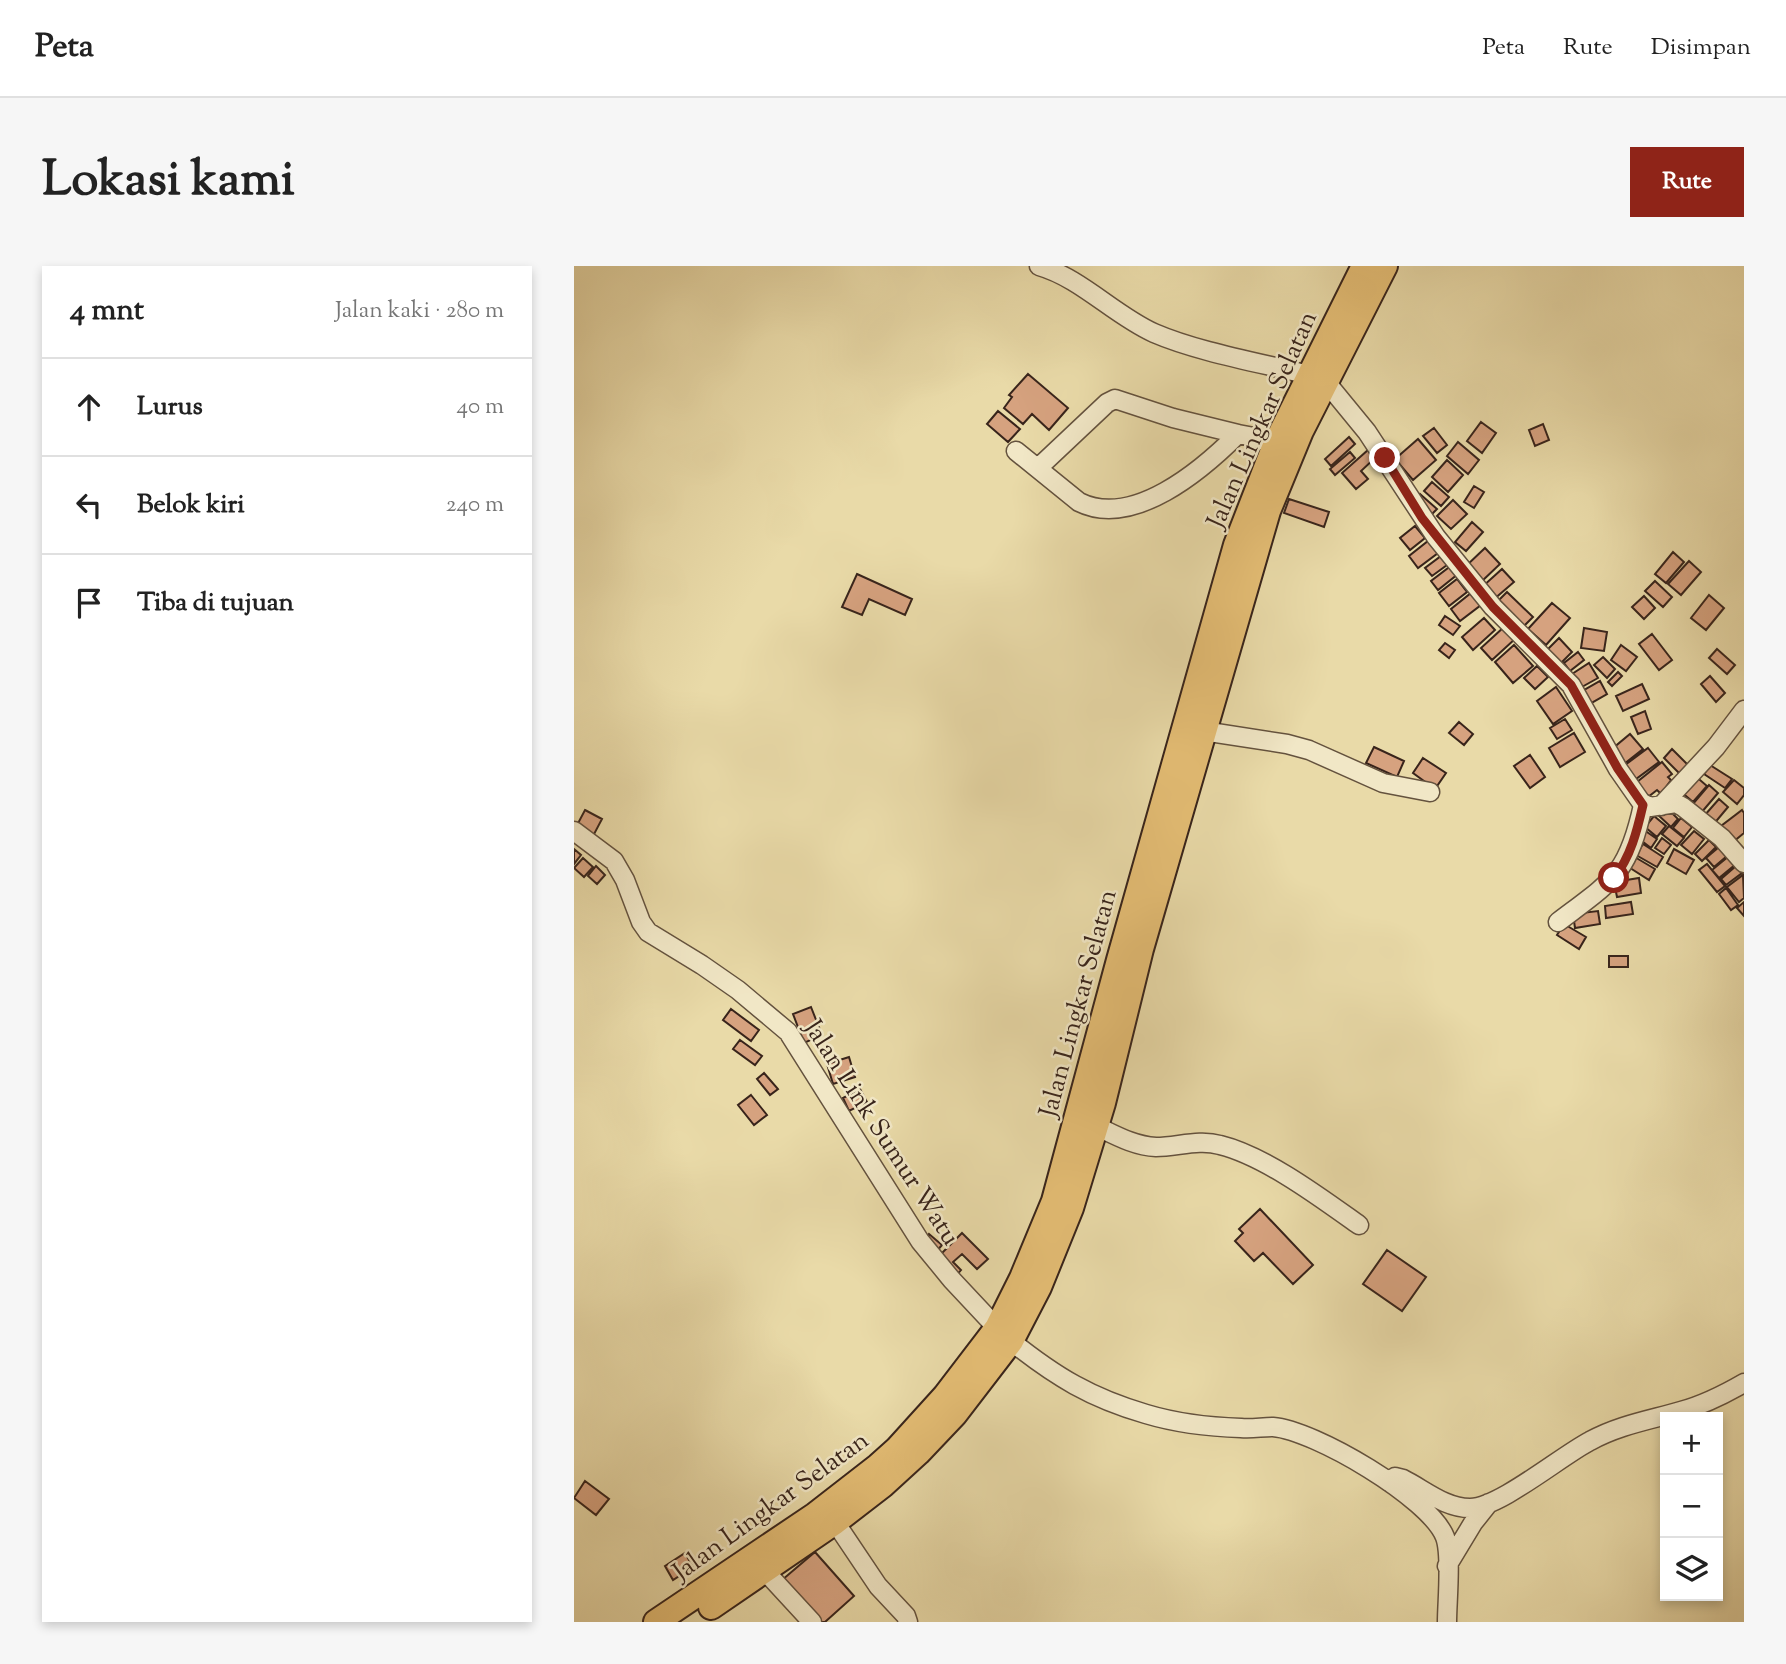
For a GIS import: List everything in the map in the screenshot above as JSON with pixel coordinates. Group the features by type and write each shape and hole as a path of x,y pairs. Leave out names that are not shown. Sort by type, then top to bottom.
{"highway":[{"name":"Jalan Lingkar Selatan","path":"1359,297 1364,266"},
{"name":"Jalan Lingkar Selatan","path":"656,1622 749,1575 835,1522 883,1485 955,1414 1004,1335 1039,1287 1052,1231 1054,1201 1236,545 1275,445 1317,378 1359,297 1385,266"},
{"name":"Jalan Lingkar Selatan","path":"1052,1231 1096,1126 1140,949 1268,511 1317,378"},
{"name":"Jalan Lingkar Selatan","path":"689,1622 749,1575 897,1449 1004,1335"}],"street":[{"path":"1039,266 1064,277 1154,333 1317,378 1367,432 1429,527 1493,607 1571,685 1618,769 1643,805 1634,841 1621,869 1603,888 1558,922"},
{"path":"1038,468 1107,403 1115,399 1173,418 1254,437 1275,445"},
{"path":"1016,451 1069,495 1090,507 1119,508 1144,501 1190,476 1238,434"},
{"path":"1661,806 1716,747 1744,710"},
{"path":"1203,731 1287,744 1309,750 1383,783 1430,792"},
{"path":"1643,805 1676,803 1683,807 1722,838 1744,863"},
{"name":"Jalan Link Sumur Watu","path":"574,831 606,854 621,871 641,922 648,932 738,990 788,1032 920,1241 951,1280 1004,1335 1056,1375 1097,1398 1148,1415 1186,1423 1241,1429 1275,1427 1307,1436 1389,1482"},
{"path":"1096,1126 1131,1142 1154,1147 1201,1142 1235,1149 1305,1187 1359,1225"},
{"path":"1447,1622 1446,1539 1439,1527 1389,1482 1395,1477 1450,1505 1470,1508 1489,1503 1571,1452 1617,1428 1684,1410 1727,1393 1744,1383"},
{"path":"1447,1566 1473,1523 1489,1503"},
{"path":"835,1522 878,1586 906,1616 908,1622"},
{"path":"749,1575 812,1622"}],"building":[{"path":"1028,374 1068,408 1049,430 1032,414 1023,424 1004,408 1012,397 1009,395"},
{"path":"998,411 1020,429 1008,442 987,424"},
{"path":"1481,422 1496,433 1482,453 1467,441"},
{"path":"1543,424 1549,440 1535,446 1529,430"},
{"path":"1434,428 1447,445 1437,453 1423,436"},
{"path":"1349,437 1355,444 1331,466 1325,459"},
{"path":"1418,439 1436,460 1413,480 1395,459"},
{"path":"1458,442 1479,460 1468,474 1447,456"},
{"path":"1368,450 1375,458 1361,471 1368,479 1356,489 1342,473"},
{"path":"1350,452 1355,458 1335,475 1330,469"},
{"path":"1447,460 1463,475 1448,492 1432,477"},
{"path":"1432,482 1449,497 1441,506 1424,491"},
{"path":"1474,486 1484,492 1474,508 1464,502"},
{"path":"1420,494 1437,509 1429,517 1413,502"},
{"path":"1289,499 1329,512 1324,527 1284,513"},
{"path":"1453,500 1467,514 1451,529 1437,516"},
{"path":"1472,522 1483,532 1466,551 1455,542"},
{"path":"1415,526 1425,538 1410,550 1400,538"},
{"path":"1428,541 1438,553 1418,568 1409,556"},
{"path":"1485,548 1500,564 1481,582 1466,566"},
{"path":"1673,552 1684,562 1666,583 1655,574"},
{"path":"1441,556 1447,565 1432,576 1425,568"},
{"path":"1689,561 1701,572 1681,595 1668,584"},
{"path":"1452,565 1458,574 1438,590 1431,581"},
{"path":"1502,569 1514,582 1493,600 1482,587"},
{"path":"857,574 912,599 905,615 869,599 862,615 842,607"},
{"path":"1457,579 1467,592 1449,606 1439,593"},
{"path":"1655,581 1672,597 1663,607 1645,591"},
{"path":"1507,592 1533,617 1520,630 1494,605"},
{"path":"1471,593 1481,605 1460,621 1451,609"},
{"path":"1709,595 1724,608 1706,630 1691,618"},
{"path":"1644,596 1655,608 1644,619 1632,607"},
{"path":"1552,603 1570,618 1546,645 1528,629"},
{"path":"1445,616 1460,626 1453,635 1439,625"},
{"path":"1484,618 1495,630 1473,650 1462,637"},
{"path":"1504,627 1515,639 1492,660 1481,648"},
{"path":"1584,628 1607,632 1604,651 1581,648"},
{"path":"1652,634 1672,660 1659,670 1639,644"},
{"path":"1559,638 1572,652 1557,667 1544,653"},
{"path":"1445,643 1455,650 1449,658 1439,650"},
{"path":"1514,645 1533,666 1513,683 1495,662"},
{"path":"1621,645 1637,657 1626,671 1611,660"},
{"path":"1717,649 1735,665 1727,674 1709,658"},
{"path":"1578,652 1584,660 1570,671 1564,663"},
{"path":"1603,657 1615,669 1607,678 1594,665"},
{"path":"1589,663 1598,678 1580,688 1572,674"},
{"path":"1537,666 1548,677 1535,689 1524,678"},
{"path":"1618,672 1622,676 1612,686 1608,682"},
{"path":"1710,676 1725,693 1716,702 1701,684"},
{"path":"1600,681 1607,694 1586,706 1579,693"},
{"path":"1642,684 1649,699 1623,711 1616,696"},
{"path":"1556,687 1572,711 1553,724 1537,701"},
{"path":"1645,711 1651,729 1638,734 1631,717"},
{"path":"1565,719 1572,730 1557,739 1550,728"},
{"path":"1459,722 1473,734 1464,745 1449,733"},
{"path":"1574,733 1585,752 1560,767 1549,748"},
{"path":"1630,734 1643,749 1624,764 1612,749"},
{"path":"1374,747 1404,761 1397,777 1366,763"},
{"path":"1648,748 1659,762 1636,779 1625,765"},
{"path":"1672,749 1688,765 1680,774 1664,758"},
{"path":"1530,755 1545,777 1530,788 1514,766"},
{"path":"1423,758 1446,773 1435,789 1413,773"},
{"path":"1662,762 1672,774 1668,777 1671,780 1661,794 1657,790 1648,797 1637,782"},
{"path":"1710,765 1732,779 1725,788 1704,774"},
{"path":"1693,774 1707,786 1693,802 1679,790"},
{"path":"1734,780 1744,788 1744,795 1737,804 1723,792"},
{"path":"1709,785 1718,793 1701,813 1692,805"},
{"path":"1719,799 1728,807 1713,825 1704,816"},
{"path":"1665,806 1678,819 1671,827 1657,814"},
{"path":"585,810 602,819 592,838 575,829"},
{"path":"1742,810 1744,833 1733,842 1721,826"},
{"path":"1654,816 1666,826 1657,837 1645,827"},
{"path":"1681,818 1692,827 1684,837 1673,828"},
{"path":"1669,826 1684,838 1677,846 1662,834"},
{"path":"1644,830 1657,839 1651,848 1638,838"},
{"path":"1694,831 1704,839 1692,854 1681,845"},
{"path":"1662,838 1671,845 1664,854 1655,848"},
{"path":"1709,840 1716,847 1702,861 1695,854"},
{"path":"1643,844 1663,857 1657,867 1636,855"},
{"path":"1719,847 1727,856 1714,867 1706,858"},
{"path":"574,849 581,855 574,864"},
{"path":"1674,849 1694,860 1686,874 1667,863"},
{"path":"1633,856 1655,869 1649,880 1627,866"},
{"path":"1729,856 1736,864 1719,878 1712,870"},
{"path":"583,858 593,867 584,877 574,868"},
{"path":"1707,864 1725,886 1717,892 1699,870"},
{"path":"596,866 605,875 597,884 588,876"},
{"path":"1736,866 1742,873 1726,885 1721,879"},
{"path":"1743,875 1744,898 1739,902 1727,887"},
{"path":"1639,878 1641,893 1617,897 1614,882"},
{"path":"1726,888 1738,905 1731,910 1719,894"},
{"path":"1631,902 1633,914 1606,918 1605,906"},
{"path":"1744,902 1744,916 1737,908"},
{"path":"1598,911 1600,924 1575,928 1573,914"},
{"path":"1564,924 1586,937 1579,949 1557,935"},
{"path":"1609,956 1628,956 1628,967 1609,967"},
{"path":"811,1007 822,1035 804,1043 793,1014"},
{"path":"731,1009 759,1030 751,1041 723,1020"},
{"path":"740,1040 762,1056 755,1065 733,1049"},
{"path":"849,1057 855,1077 833,1084 827,1064"},
{"path":"764,1073 778,1089 770,1095 757,1079"},
{"path":"860,1089 867,1102 849,1111 843,1098"},
{"path":"751,1095 767,1115 754,1125 738,1105"},
{"path":"1260,1209 1313,1265 1293,1284 1263,1253 1254,1261 1235,1241 1243,1233 1239,1229"},
{"path":"962,1233 988,1259 977,1269 962,1254 953,1262 961,1270 955,1277 937,1258"},
{"path":"929,1234 942,1245 936,1252 924,1240"},
{"path":"1387,1250 1426,1277 1402,1311 1363,1284"},
{"path":"585,1481 609,1499 596,1515 574,1498"},
{"path":"815,1552 854,1596 825,1622 820,1622 782,1580"},
{"path":"685,1553 693,1567 673,1580 665,1566"}],"route":[{"path":"1385,458 1422,518 1493,607 1538,649 1571,685 1618,769 1643,805 1628,857 1614,878"}]}
